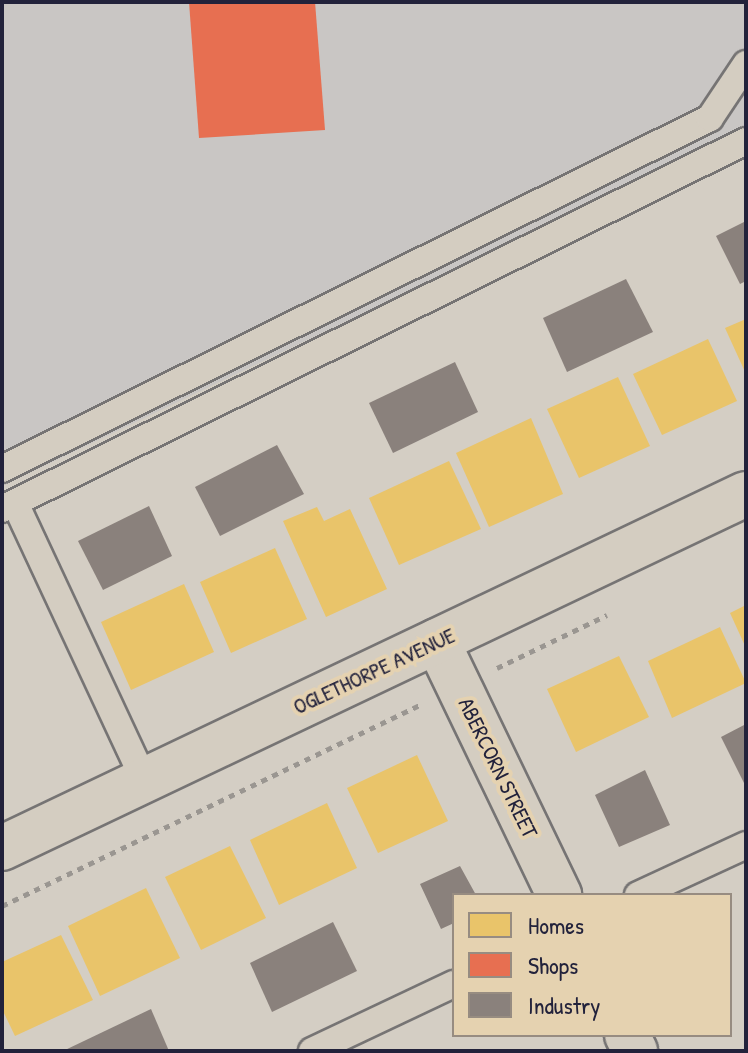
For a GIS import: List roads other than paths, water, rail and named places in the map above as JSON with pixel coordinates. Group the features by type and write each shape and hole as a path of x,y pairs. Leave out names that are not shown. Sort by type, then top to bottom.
{"street":[{"name":"OGLETHORPE AVENUE","path":"2,848 746,494"},
{"name":"ABERCORN STREET","path":"437,641 558,893"}],"lane":[{"path":"2,469 710,118 737,84 746,64"},
{"path":"144,780 8,506 746,141"},
{"path":"642,893 746,845"},
{"path":"312,1051 452,985"}]}
